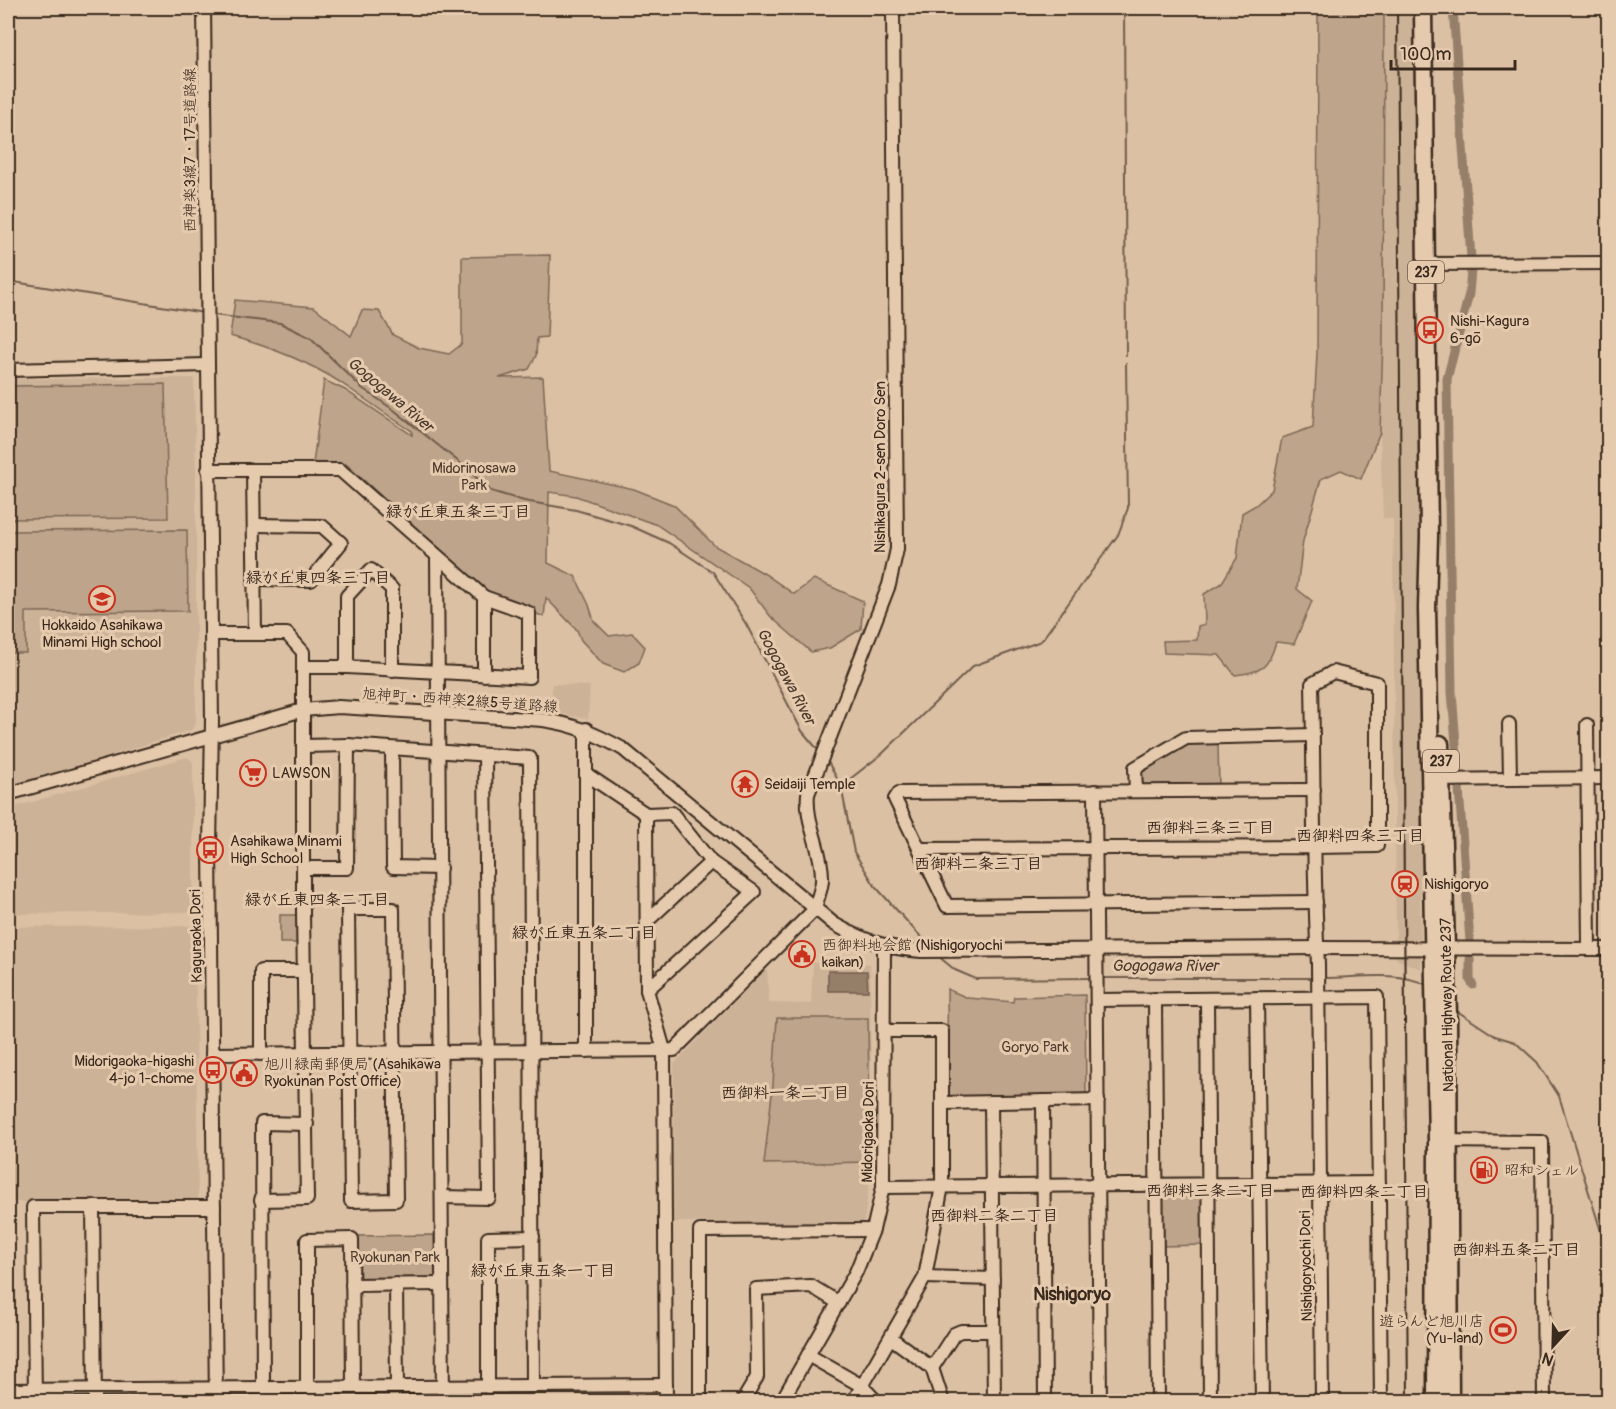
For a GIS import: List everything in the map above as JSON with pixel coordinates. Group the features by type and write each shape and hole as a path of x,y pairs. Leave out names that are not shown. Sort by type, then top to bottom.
{"highway":[{"name":"National Highway Route 237","path":"1423,8 1429,536 1450,1401"},
{"name":"National Highway Route 237","path":"1436,1401 1443,1141"}],"street":[{"name":"西神楽3線7・17号道路線","path":"204,8 207,365"},
{"name":"Nishikagura 2-sen Doro Sen","path":"815,909 823,878 807,808 808,794 889,585 897,549 893,8"},
{"path":"1426,264 1608,263"},
{"path":"8,370 207,365 208,470 340,470 484,597 529,614 529,677 347,667 303,667"},
{"name":"Kaguraoka Dori","path":"208,470 216,1395"},
{"path":"254,470 255,633"},
{"path":"255,525 322,526 342,543 311,580 255,579"},
{"path":"437,557 444,1401"},
{"path":"347,667 347,596 371,570 392,589 392,670"},
{"path":"484,597 484,675"},
{"path":"211,634 287,634 303,652 307,1200 261,1200"},
{"path":"920,849 1315,847 1377,846 1377,683 1333,672 1312,684 1315,847 1317,902 1317,948"},
{"name":"旭神町・西神楽2線5号道路線","path":"8,794 303,710 339,706 563,723 586,729 623,749 834,924 884,947"},
{"path":"1509,724 1510,778"},
{"path":"1587,725 1589,949"},
{"path":"586,729 586,1051"},
{"path":"1136,791 1135,768 1186,738 1313,735"},
{"path":"304,746 348,745 530,758 533,1386"},
{"path":"303,868 347,868 348,745"},
{"path":"392,749 393,867 440,868"},
{"path":"442,1197 489,1198 485,755"},
{"path":"586,774 646,814 672,813 711,862 754,892 648,990"},
{"path":"1436,780 1608,778"},
{"path":"1314,790 899,793 895,799 947,906 1317,902"},
{"path":"1095,791 1100,1401"},
{"path":"646,814 648,990 664,1050 666,1401"},
{"path":"647,921 711,862"},
{"path":"348,909 393,909 395,1053 396,1200 351,1201 348,909"},
{"path":"212,1054 674,1050 815,909"},
{"path":"884,947 921,951 1317,948 1608,949"},
{"name":"Midorigaoka Dori","path":"781,1401 839,1303 865,1252 873,1230 883,1187 884,947"},
{"name":"Nishigoryochi Dori","path":"1317,948 1322,1401"},
{"path":"261,1054 261,971 304,971"},
{"path":"1097,994 1155,999 1257,998 1318,992 1377,997 1381,1401"},
{"path":"1257,998 1262,1401"},
{"path":"1155,999 1158,1401"},
{"path":"1207,999 1210,1401"},
{"path":"853,1401 925,1277 942,1186 942,1031 884,1031"},
{"path":"943,1103 1098,1100"},
{"path":"1043,1101 1045,1401"},
{"path":"991,1102 994,1401"},
{"path":"263,1389 262,1123 307,1124"},
{"path":"1443,1141 1542,1142 1544,1401"},
{"path":"883,1187 1379,1183"},
{"path":"93,1206 95,1395"},
{"path":"35,1396 33,1207 214,1207"},
{"path":"700,1401 700,1231 873,1230"},
{"path":"488,1387 489,1238 533,1237"},
{"path":"307,1388 307,1240 352,1239 353,1387"},
{"path":"925,1277 993,1278"},
{"path":"396,1284 397,1388"},
{"path":"352,1285 442,1284"},
{"path":"742,1401 757,1377 756,1289 811,1286 839,1303"},
{"path":"932,1368 954,1334 993,1331"},
{"path":"891,1338 932,1368 943,1401"},
{"path":"808,1355 862,1386 877,1401"},
{"path":"8,1390 35,1396 216,1395 263,1389 353,1387 666,1386"}],"shaded area":[{"path":"1384,8 1416,8 1425,849 1420,876 1421,969 1396,959 1393,519 1383,518 1380,432 1383,340"},
{"name":"Hokkaido Asahikawa Minami High school","path":"194,378 196,724 191,730 8,788 8,379"},
{"path":"552,684 590,686 588,719 552,712"},
{"path":"187,757 193,762 193,912 8,914 8,809"},
{"path":"191,926 195,931 198,1202 8,1202 8,927"},
{"path":"813,963 870,964 872,1168 864,1221 860,1224 673,1222 674,1064 767,968 769,1003 811,1004"},
{"path":"828,971 867,971 868,991 828,991"}],"green space":[{"path":"1318,8 1384,8 1383,340 1380,432 1361,479 1341,470 1321,479 1303,541 1297,589 1312,601 1294,644 1276,642 1270,658 1263,667 1235,675 1219,655 1164,653 1163,641 1197,640 1198,626 1205,624 1204,594 1221,584 1237,558 1242,513 1256,505 1272,490 1282,438 1313,427 1317,354"},
{"name":"Midorinosawa Park","path":"550,255 547,337 537,338 536,356 529,369 499,378 543,377 549,471 634,489 674,505 715,546 765,574 794,594 814,579 863,601 861,629 830,648 811,652 771,617 749,588 657,525 576,496 549,492 548,563 575,576 594,621 609,636 632,633 645,647 639,663 624,672 603,664 581,640 577,630 546,598 544,617 489,594 346,464 313,464 324,380 345,390 412,435 412,431 336,380 307,364 261,345 230,336 235,300 314,307 351,336 362,310 379,311 393,335 419,348 449,354 462,344 462,257"},
{"path":"165,384 168,518 8,519 8,386"},
{"path":"187,530 188,611 26,612 26,653 8,653 8,531"},
{"path":"1189,742 1218,743 1219,786 1145,786 1141,777 1144,767"},
{"path":"280,915 298,915 298,943 280,943"},
{"name":"Goryo Park","path":"947,989 968,998 1013,1002 1014,997 1085,995 1086,1093 1081,1097 953,1099 948,1094"},
{"path":"777,1018 868,1018 870,1162 764,1164 773,1085"},
{"path":"1166,1191 1198,1191 1202,1194 1203,1245 1163,1246 1163,1196"},
{"name":"Ryokunan Park","path":"434,1235 435,1279 356,1280 355,1236"}],"waterway":[{"path":"1124,8 1126,355"},
{"path":"1453,8 1471,258"},
{"path":"1458,770 1452,692 1447,379 1469,294 1471,270"},
{"name":"Gogogawa River","path":"8,281 204,313"},
{"name":"Gogogawa River","path":"213,315 280,323 311,338 362,388 394,410 491,491 524,501 576,510 631,526 669,543 713,572 746,624 802,731 819,751"},
{"path":"841,786 882,754 973,666 1041,641 1118,535 1128,508 1126,363"},
{"name":"Gogogawa River","path":"827,760 841,786 854,852 875,886 930,947"},
{"path":"1459,788 1470,942"},
{"name":"Gogogawa River","path":"938,956 955,970 976,979 1093,978"},
{"path":"1470,959 1470,980 1473,985"},
{"name":"Gogogawa River","path":"1324,978 1390,976 1415,980 1427,985"},
{"name":"Gogogawa River","path":"1102,978 1315,978"},
{"name":"Gogogawa River","path":"1454,1009 1495,1036 1515,1042 1537,1062 1559,1096 1608,1254"}],"railway":[{"path":"1397,8 1408,1402"}],"place":[{"name":"Nishi-Kagura 6-gō","path":"1430,330"},
{"name":"Hokkaido Asahikawa Minami High school","path":"102,599"},
{"name":"LAWSON","path":"253,773"},
{"name":"Seidaiji Temple","path":"745,784"},
{"name":"Asahikawa Minami High School","path":"210,850"},
{"name":"Nishigoryo","path":"1405,884"},
{"name":"西御料地会館 (Nishigoryochi kaikan)","path":"802,954"},
{"name":"Midorigaoka-higashi 4-jo 1-chome","path":"213,1070"},
{"name":"旭川緑南郵便局 (Asahikawa Ryokunan Post Office)","path":"244,1073"},
{"name":"昭和シェル","path":"1484,1170"},
{"name":"遊らんど旭川店 (Yu-land)","path":"1503,1330"}],"district":[{"name":"緑が丘東五条三丁目","path":"458,511"},
{"name":"緑が丘東四条三丁目","path":"318,577"},
{"name":"西御料三条三丁目","path":"1210,827"},
{"name":"西御料四条三丁目","path":"1360,835"},
{"name":"西御料二条三丁目","path":"978,863"},
{"name":"緑が丘東四条二丁目","path":"317,899"},
{"name":"緑が丘東五条二丁目","path":"584,932"},
{"name":"西御料一条二丁目","path":"785,1092"},
{"name":"西御料三条二丁目","path":"1210,1190"},
{"name":"西御料四条二丁目","path":"1364,1191"},
{"name":"西御料二条二丁目","path":"994,1215"},
{"name":"西御料五条二丁目","path":"1516,1249"},
{"name":"緑が丘東五条一丁目","path":"543,1270"},
{"name":"Nishigoryo","path":"1072,1294"}]}
